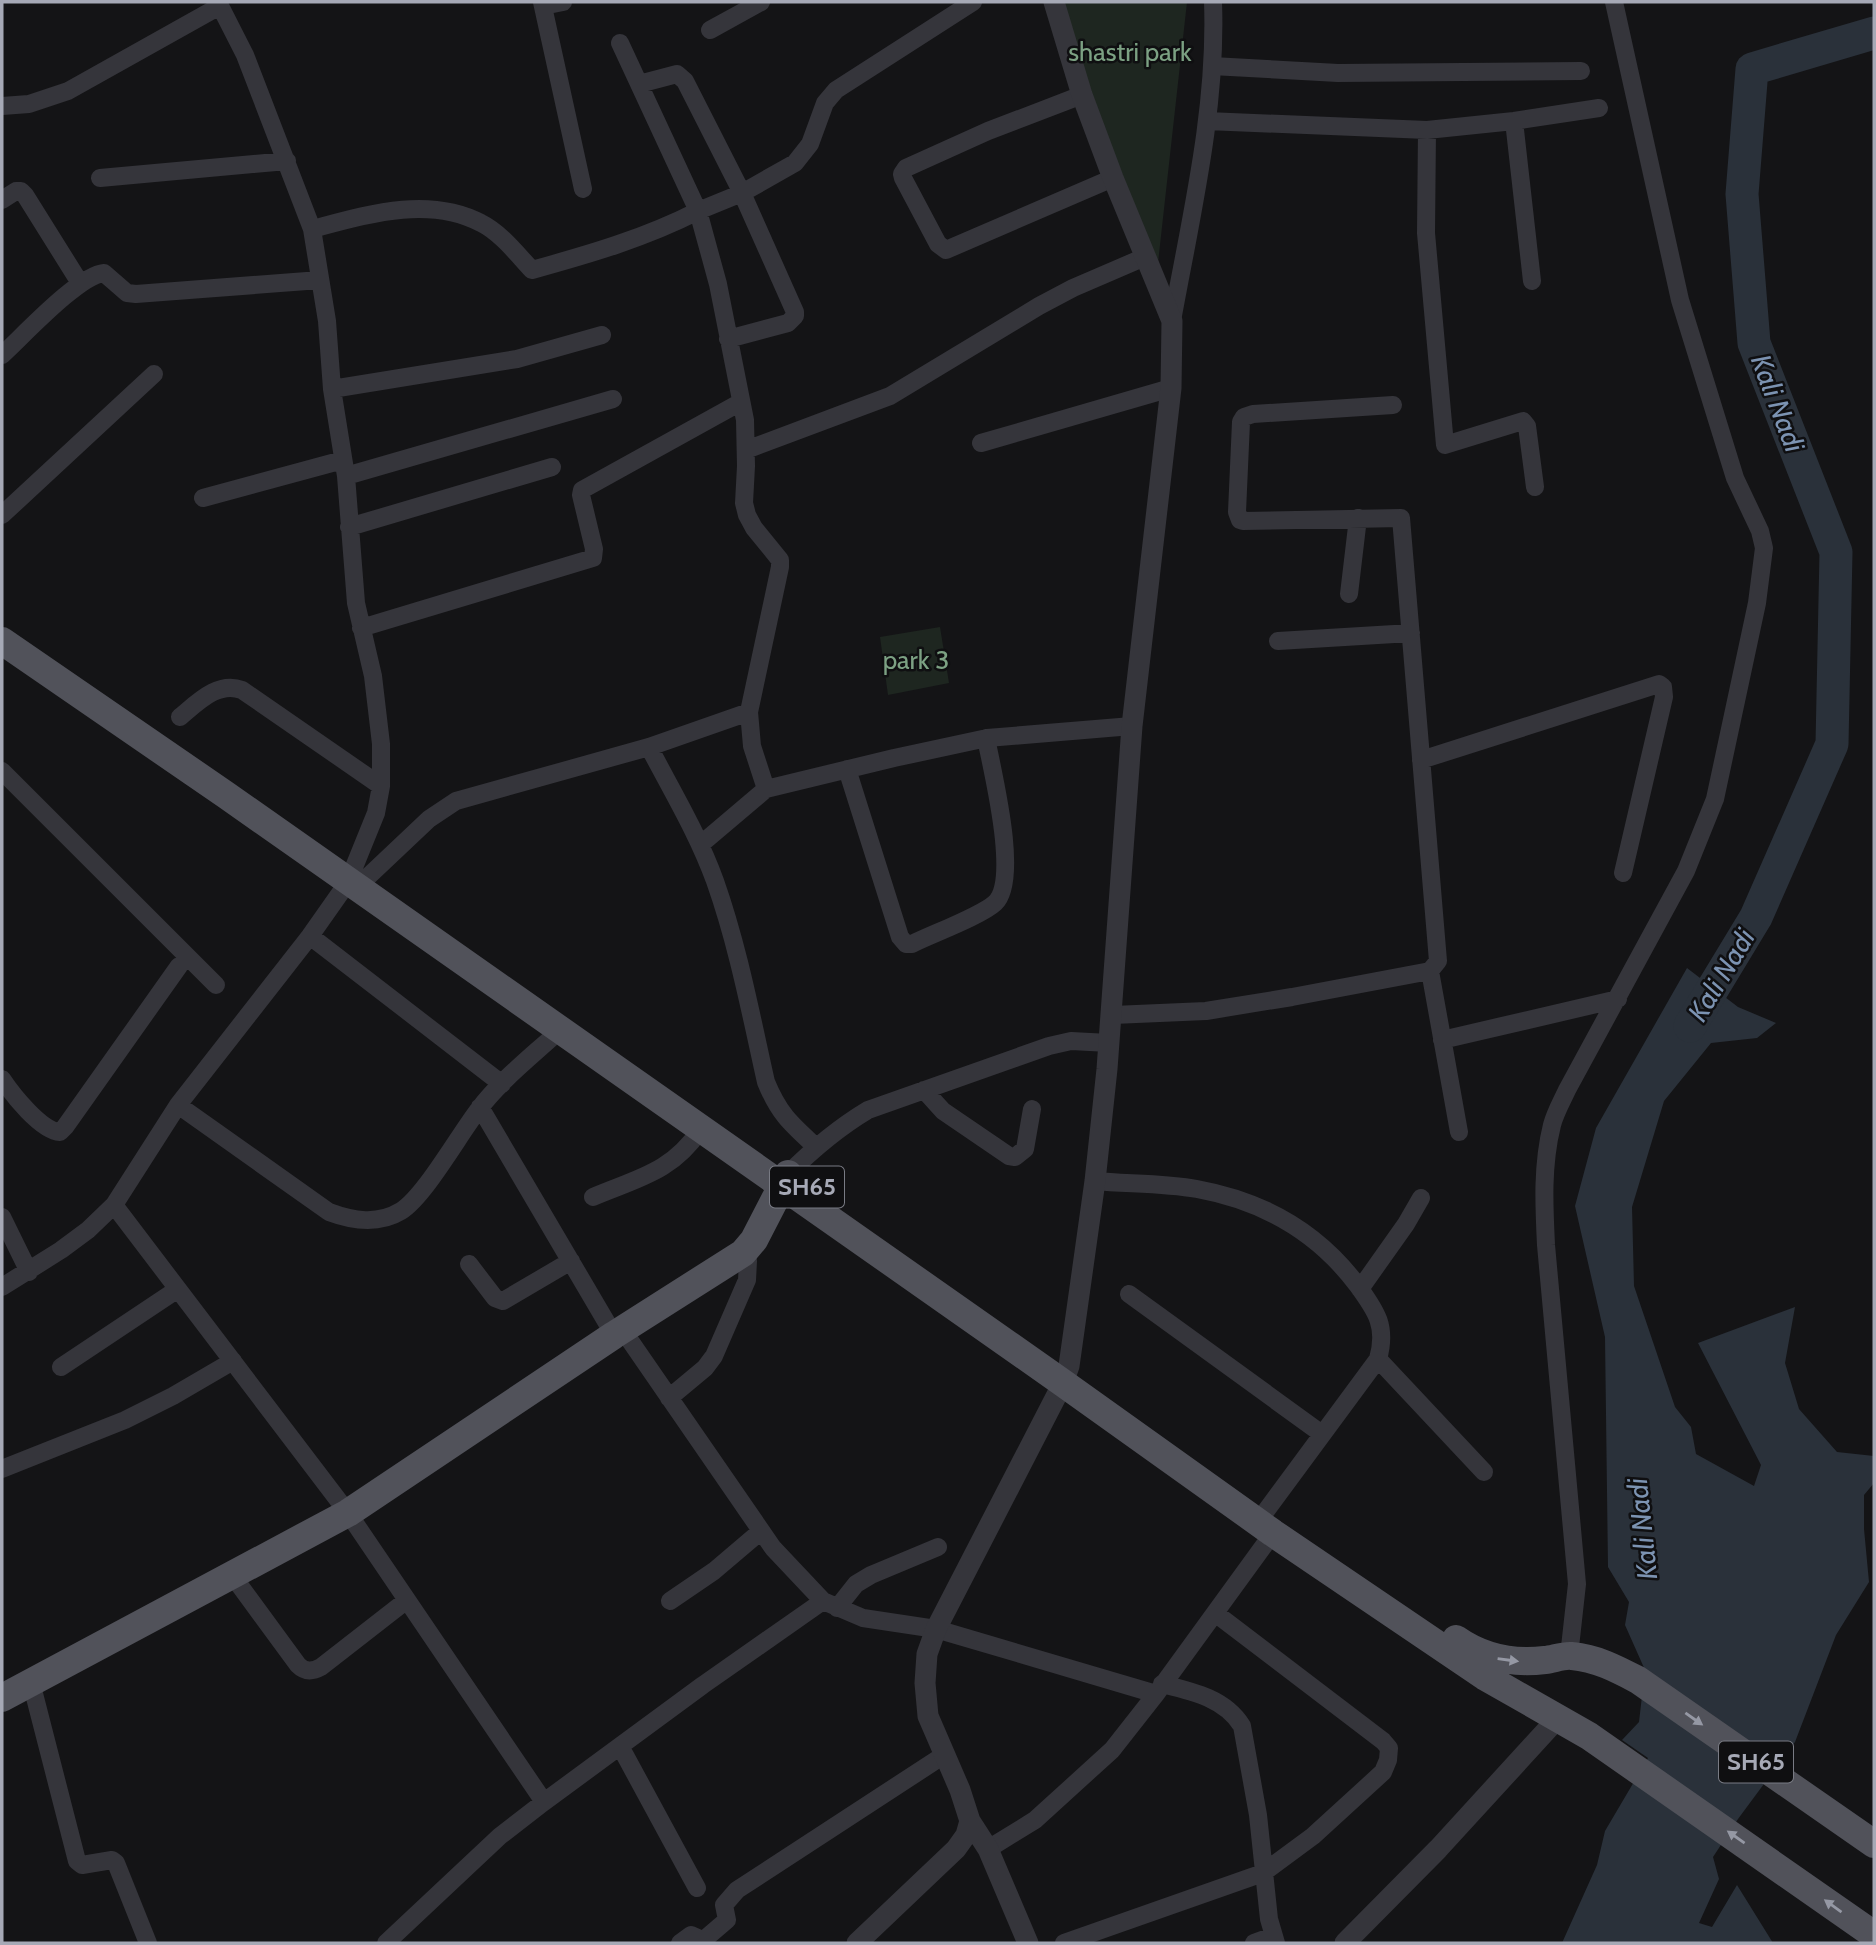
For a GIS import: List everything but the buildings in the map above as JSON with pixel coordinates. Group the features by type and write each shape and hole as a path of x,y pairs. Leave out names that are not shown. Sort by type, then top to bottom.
{"main road":[{"name":"SH65","path":"2,621 559,1031 700,1130 785,1180"},
{"name":"SH65","path":"2,641 356,879 1066,1374 1266,1522 1484,1676 1589,1736 1874,1935"},
{"path":"2,1698 348,1513 618,1332 743,1253 754,1240 785,1180"},
{"name":"SH65","path":"1266,1522 1477,1652 1519,1662 1569,1656 1593,1659 1638,1680 1874,1844"}],"street":[{"path":"563,2 542,4 583,189"},
{"path":"710,30 761,2"},
{"path":"312,229 379,212 418,209 456,213 482,223 508,244 532,270 616,246 663,229 785,170 804,154 825,103 836,90 973,2"},
{"path":"1054,2 1082,95 1172,321"},
{"path":"1028,1943 988,1849 970,1821 960,1790 928,1716 925,1683 927,1654 936,1629 1066,1374 1095,1181 1113,1015 1132,726 1171,388 1172,321 1207,121 1212,66 1213,2"},
{"path":"1569,1656 1577,1584 1546,1245 1546,1160 1553,1123 1567,1090 1686,871 1715,799 1757,603 1764,548 1760,531 1735,478 1680,300 1614,2"},
{"path":"2,106 29,104 68,91 219,4 245,55 312,229 327,321 356,604 373,676 381,744 382,786 356,879"},
{"path":"620,43 698,211 718,284 741,402 746,450 744,503 747,515 780,559 749,712 752,746 766,789"},
{"path":"1212,66 1338,73 1581,71"},
{"path":"639,84 681,75 742,193 796,316 788,323 728,339"},
{"path":"1082,95 988,131 906,168 902,178 938,244 946,250 1113,178"},
{"path":"1207,121 1427,130 1600,108"},
{"path":"1514,121 1532,281"},
{"path":"1427,130 1426,233 1445,445 1523,421 1527,426 1535,486"},
{"path":"100,178 287,161"},
{"path":"2,200 16,191 22,191 80,283"},
{"path":"746,450 890,396 1039,306 1145,257"},
{"path":"2,355 80,283 96,274 104,273 120,289 136,294 320,280"},
{"path":"332,388 517,359 602,335"},
{"path":"2,515 154,374"},
{"path":"981,443 1171,388"},
{"path":"203,498 344,468 613,398"},
{"path":"361,628 593,558 594,549 580,495 582,490 741,402"},
{"path":"1113,1015 1217,1009 1430,971 1438,961 1401,518 1240,520 1237,512 1241,422 1244,417 1254,414 1393,405"},
{"path":"349,527 552,467"},
{"path":"1349,594 1358,518"},
{"path":"1278,641 1411,633"},
{"path":"1421,760 1659,684 1664,687 1664,697 1623,873"},
{"path":"180,717 207,696 221,688 232,686 242,690 382,786"},
{"path":"2,1287 29,1272 88,1230 114,1205 178,1105 356,879 429,819 456,801 649,747 749,712"},
{"path":"700,845 766,789 986,738 1132,726"},
{"path":"847,769 900,937 906,944 912,944 993,905 1003,889 1004,838 986,738"},
{"path":"649,747 700,845 731,932 766,1082 775,1104 785,1119 815,1146"},
{"path":"2,771 216,985"},
{"path":"310,936 502,1084"},
{"path":"2,1079 27,1110 49,1128 60,1132 179,966"},
{"path":"1430,971 1459,1132"},
{"path":"1442,1040 1618,999"},
{"path":"178,1105 330,1212 352,1220 379,1220 402,1210 417,1195 480,1107 559,1031"},
{"path":"785,1180 815,1146 868,1110 1049,1046 1071,1041 1109,1043"},
{"path":"924,1090 943,1111 1009,1156 1015,1157 1025,1149 1032,1109"},
{"path":"480,1107 571,1261 618,1332 669,1398 774,1548 830,1605 863,1618 936,1629 1159,1689 1209,1698 1236,1717 1242,1726 1258,1815 1263,1873 1275,1939 1254,1943"},
{"path":"593,1197 663,1168 688,1147 700,1130"},
{"path":"988,1849 1035,1820 1112,1750 1215,1613 1266,1522 1322,1434 1378,1359 1383,1341 1381,1323 1360,1289 1321,1244 1289,1222 1241,1201 1196,1189 1095,1181"},
{"path":"1360,1289 1421,1198"},
{"path":"114,1205 348,1513 544,1802"},
{"path":"2,1217 29,1272"},
{"path":"669,1398 705,1368 714,1356 747,1280 749,1268 743,1253"},
{"path":"469,1264 495,1298 503,1301 571,1261"},
{"path":"61,1367 178,1289"},
{"path":"1129,1294 1322,1434"},
{"path":"1378,1359 1484,1472"},
{"path":"2,1469 125,1420 233,1361"},
{"path":"670,1601 714,1571 761,1531"},
{"path":"386,1943 500,1836 703,1685 830,1605 871,1575 938,1547"},
{"path":"232,1575 304,1670 321,1667 407,1600"},
{"path":"1064,1943 1263,1873 1313,1836 1383,1772 1389,1748 1383,1741 1215,1613"},
{"path":"31,1682 77,1861 82,1865 112,1860 117,1863 148,1943"},
{"path":"1345,1943 1438,1849 1557,1719"},
{"path":"620,1746 697,1888"},
{"path":"680,1943 691,1936 702,1940 706,1938 729,1917 724,1905 737,1890 944,1755"},
{"path":"857,1943 956,1849 966,1835 970,1821"}],"green space":[{"name":"shastri park","path":"1061,2 1187,2 1156,281"},
{"name":"park 3","path":"940,627 949,683 888,695 880,637"}],"water":[{"path":"1687,968 1738,1007 1776,1023 1757,1038 1711,1043 1664,1101 1632,1207 1634,1286 1675,1407 1691,1427 1696,1454 1754,1486 1761,1465 1698,1343 1795,1307 1785,1363 1799,1409 1837,1452 1874,1456 1874,1483 1864,1495 1869,1582 1836,1635 1795,1742 1713,1857 1719,1879 1699,1923 1712,1927 1737,1885 1773,1943 1562,1943 1597,1865 1605,1831 1648,1758 1622,1740 1639,1722 1645,1670 1625,1625 1629,1602 1608,1567 1605,1337 1575,1206 1596,1128"}],"waterway":[{"name":"Kali Nadi","path":"1690,1026 1756,917 1832,744 1836,552 1754,343 1742,194 1752,69 1874,33"}]}
